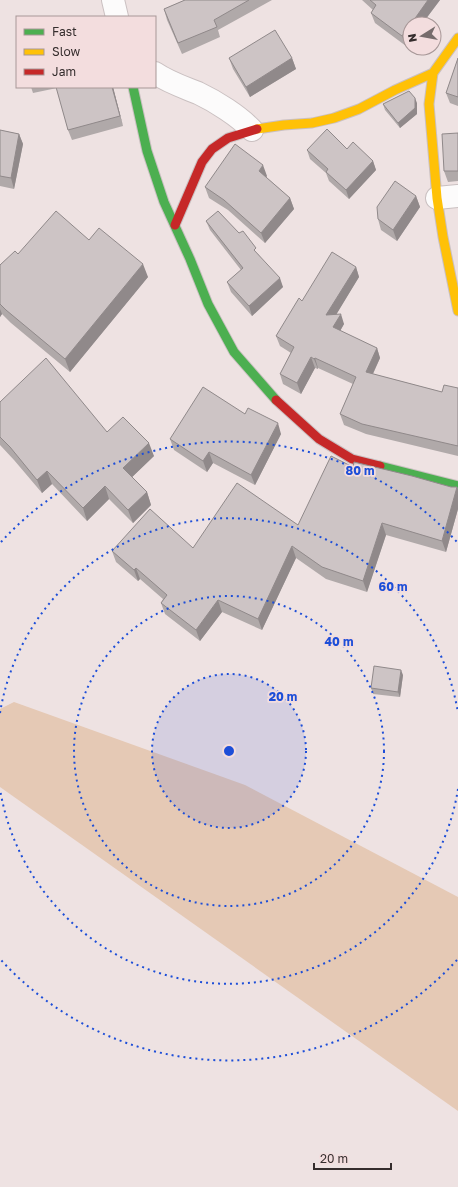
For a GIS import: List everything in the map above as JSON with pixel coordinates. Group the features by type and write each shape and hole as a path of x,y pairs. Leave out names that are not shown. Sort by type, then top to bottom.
{"street":[{"path":"113,0 117,16"},
{"path":"458,38 434,72 429,104 448,197 443,236 458,311"},
{"path":"175,225 202,162 212,149 228,138 252,130 284,125 312,123 334,118 360,109 394,90 434,72"},
{"path":"156,74 200,94 234,114 252,130"},
{"path":"133,88 147,151 164,202 208,304 234,352 272,397 319,439 352,459 458,486"}],"shaded area":[{"path":"14,702 245,785 458,897 458,1111 0,787 0,709"}],"building":[{"path":"185,0 249,0 214,20 217,27 178,43 164,9"},
{"path":"370,0 428,0 417,16 402,16 402,36 371,13 376,5"},
{"path":"275,30 292,58 246,87 229,58"},
{"path":"458,58 458,97 446,93"},
{"path":"56,88 112,88 120,116 68,130"},
{"path":"409,91 415,98 415,108 398,123 383,104"},
{"path":"327,129 347,149 353,142 373,161 346,190 326,172 328,169 307,150"},
{"path":"0,130 19,134 11,178 0,176"},
{"path":"458,133 458,171 444,171 442,134"},
{"path":"235,144 263,165 259,171 290,198 261,233 224,200 205,187"},
{"path":"395,181 416,196 393,230 378,219 377,207"},
{"path":"56,211 89,240 99,228 143,264 65,359 0,304 0,265 15,251 18,254"},
{"path":"218,211 239,233 243,231 256,248 254,250 280,278 249,306 227,282 243,268 206,221"},
{"path":"332,252 356,267 326,315 341,314 333,327 377,348 366,372 442,392 444,385 458,388 458,446 362,424 340,414 356,377 315,358 314,359 311,357 297,383 280,374 294,347 276,336 299,298 302,301"},
{"path":"46,358 107,432 123,417 149,443 123,468 147,492 128,510 105,486 83,508 47,471 37,480 0,437 0,402"},
{"path":"203,387 245,414 248,408 278,423 251,475 209,452 203,461 170,439"},
{"path":"331,456 353,467 354,462 451,487 457,487 442,541 382,523 363,581 322,567 292,546 258,619 218,600 196,630 161,603 167,595 136,568 134,570 112,551 150,509 193,548 237,483 298,525"},
{"path":"374,666 401,670 398,692 371,688"}],"traffic: fast":[{"path":"133,88 147,151 164,202 190,259 208,304 234,352 276,400"},
{"path":"380,466 458,486"}],"traffic: slow":[{"path":"458,38 433,73 429,104 437,198 443,237 458,311"},
{"path":"257,129 312,123 334,118 359,109 395,90 433,73"}],"traffic: jam":[{"path":"175,225 202,162 212,149 228,138 257,129"},
{"path":"276,400 319,439 352,459 380,466"}]}
